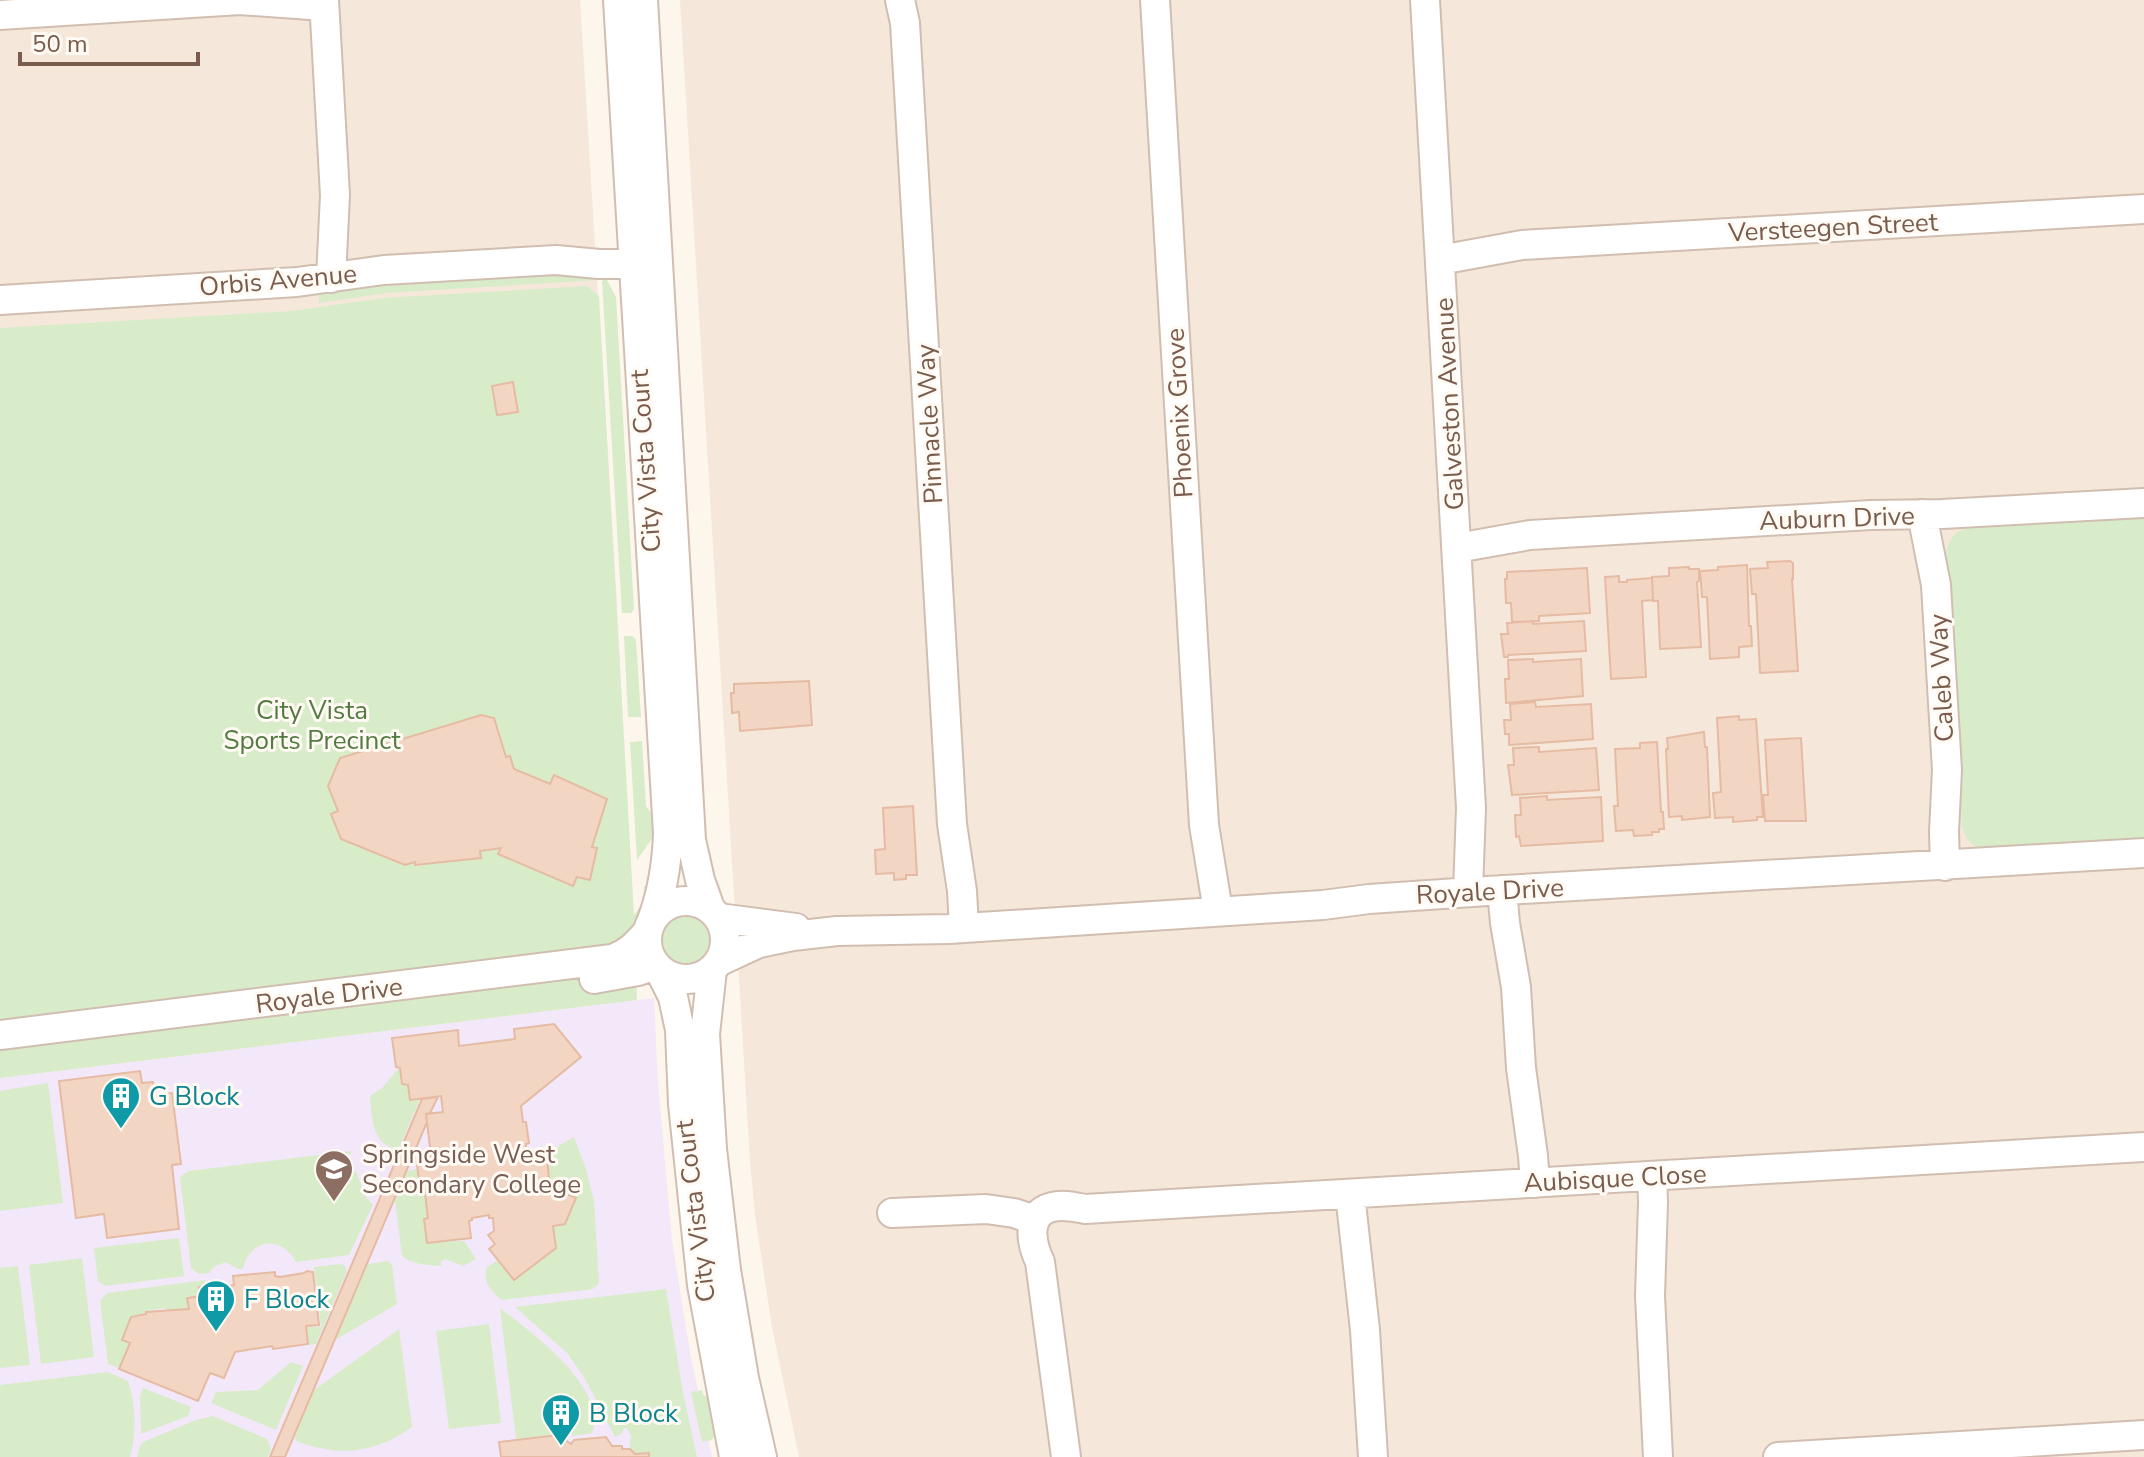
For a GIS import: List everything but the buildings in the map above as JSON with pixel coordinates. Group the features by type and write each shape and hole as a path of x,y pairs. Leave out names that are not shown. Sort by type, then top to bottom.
{"street":[{"path":"0,15 240,0 324,3 342,276"},
{"name":"City Vista Court","path":"618,0 668,833 661,896 650,926"},
{"name":"City Vista Court","path":"643,0 691,840 700,880 714,913"},
{"name":"Phoenix Grove","path":"1155,0 1204,825 1198,877 1208,912"},
{"name":"Galveston Avenue","path":"1425,0 1471,808 1493,891 1505,923 1516,987 1521,1068 1533,1156 1528,1183"},
{"name":"Pinnacle Way","path":"904,8 956,928"},
{"name":"Versteegen Street","path":"1440,249 2144,209"},
{"name":"Orbis Avenue","path":"0,300 297,282 384,270 556,260 599,250 632,255"},
{"name":"Auburn Drive","path":"1457,539 2144,503"},
{"name":"Caleb Way","path":"1932,514 1947,770 1944,832 1953,865"},
{"name":"Royale Drive","path":"837,931 956,928 1493,891 2144,853"},
{"path":"716,965 726,939 724,927 714,913 698,902 685,901 672,903 661,910 650,926 647,944 657,966 678,978 702,976 716,965 759,943 837,931"},
{"path":"714,913 782,928 837,931"},
{"name":"Royale Drive","path":"0,1035 612,959 634,947 650,926"},
{"name":"City Vista Court","path":"716,965 705,1034 712,1149 726,1270 744,1378 762,1457"},
{"name":"City Vista Court","path":"657,966 673,997 680,1030 683,1104 702,1285 734,1457"},
{"name":"Royale Drive","path":"0,1052 614,976 657,966"},
{"name":"Aubisque Close","path":"1042,1224 1085,1209 2144,1147"},
{"path":"1643,1176 1653,1202 1650,1296 1658,1457"},
{"path":"1357,1193 1373,1457"},
{"path":"892,1213 986,1209 1014,1213 1042,1224 1040,1262 1066,1457"},
{"path":"1778,1457 1978,1451 2144,1435"}],"shaded area":[{"name":"City Vista Sports Precinct","path":"0,0 580,0 616,587 637,1000 0,1078"},
{"path":"680,0 2144,0 2144,1457 799,1457 772,1327 750,1161"},
{"name":"Springside West Secondary College","path":"654,998 672,1240 690,1352 712,1457 0,1457 0,1078"}],"green space":[{"path":"594,272 598,280 386,293 319,303 319,293 382,283"},
{"path":"606,278 616,297 634,609 631,613 622,613 602,281"},
{"name":"City Vista Sports Precinct","path":"587,286 599,296 634,915 645,900 644,886 652,885 654,888 634,931 637,1000 0,1078 0,328 292,311 384,298"},
{"path":"2144,516 2144,840 1982,849 1974,845 1962,825 1946,557 1950,541 1961,530 1973,526"},
{"path":"624,636 632,636 636,640 641,717 628,717"},
{"path":"642,741 646,806 653,815 656,833 637,860 630,742"},
{"path":"686,917 702,924 709,940 702,956 686,963 670,956 663,940 670,924"},
{"path":"399,1068 402,1084 408,1085 410,1100 420,1099 400,1146 393,1148 380,1140 372,1119 370,1096 382,1088"},
{"path":"48,1083 63,1203 0,1211 0,1091"},
{"path":"574,1137 594,1201 599,1283 593,1289 502,1300 488,1286 487,1267 498,1260 515,1280 556,1248 553,1226 565,1224 576,1198 551,1187 547,1159 560,1145"},
{"path":"351,1151 335,1164 336,1169 342,1175 356,1171 365,1196 373,1205 349,1255 296,1262 282,1247 266,1244 252,1251 243,1269 226,1262 215,1266 209,1273 199,1274 191,1268 180,1177 189,1171"},
{"path":"418,1169 420,1185 424,1185 427,1242 464,1241 476,1259 463,1266 445,1259 441,1261 441,1266 415,1263 402,1256 395,1200 406,1171"},
{"path":"179,1238 184,1276 105,1286 98,1281 94,1248"},
{"path":"82,1258 94,1357 41,1364 29,1265"},
{"path":"388,1261 392,1265 397,1304 335,1340 368,1264"},
{"path":"340,1264 347,1271 316,1344 309,1345 307,1327 321,1327 314,1267"},
{"path":"18,1266 30,1365 0,1368 0,1268"},
{"path":"205,1280 206,1286 200,1288 201,1296 188,1298 189,1309 166,1312 165,1308 131,1316 121,1340 129,1344 119,1368 108,1364 100,1301 107,1293"},
{"path":"666,1289 697,1457 635,1454 630,1449 632,1438 627,1428 615,1437 584,1377 567,1353 515,1307"},
{"path":"500,1308 547,1346 578,1380 589,1397 594,1415 592,1433 572,1436 571,1430 516,1439"},
{"path":"489,1324 501,1423 449,1429 436,1331"},
{"path":"399,1329 412,1427 384,1443 356,1450 327,1449 296,1441 295,1436 314,1390"},
{"path":"291,1362 303,1366 276,1430 211,1403 216,1392 258,1390"},
{"path":"108,1372 128,1381 131,1390 135,1429 130,1457 0,1457 0,1385"},
{"path":"143,1388 191,1407 188,1416 141,1434 140,1396"},
{"path":"702,1390 712,1401 718,1428 712,1440 702,1442 691,1392"},
{"path":"213,1416 267,1439 271,1449 268,1457 137,1457 143,1442"}],"place":[{"name":"G Block","path":"121,1130"},
{"name":"Springside West Secondary College","path":"334,1203"},
{"name":"F Block","path":"216,1333"},
{"name":"B Block","path":"561,1447"}]}
